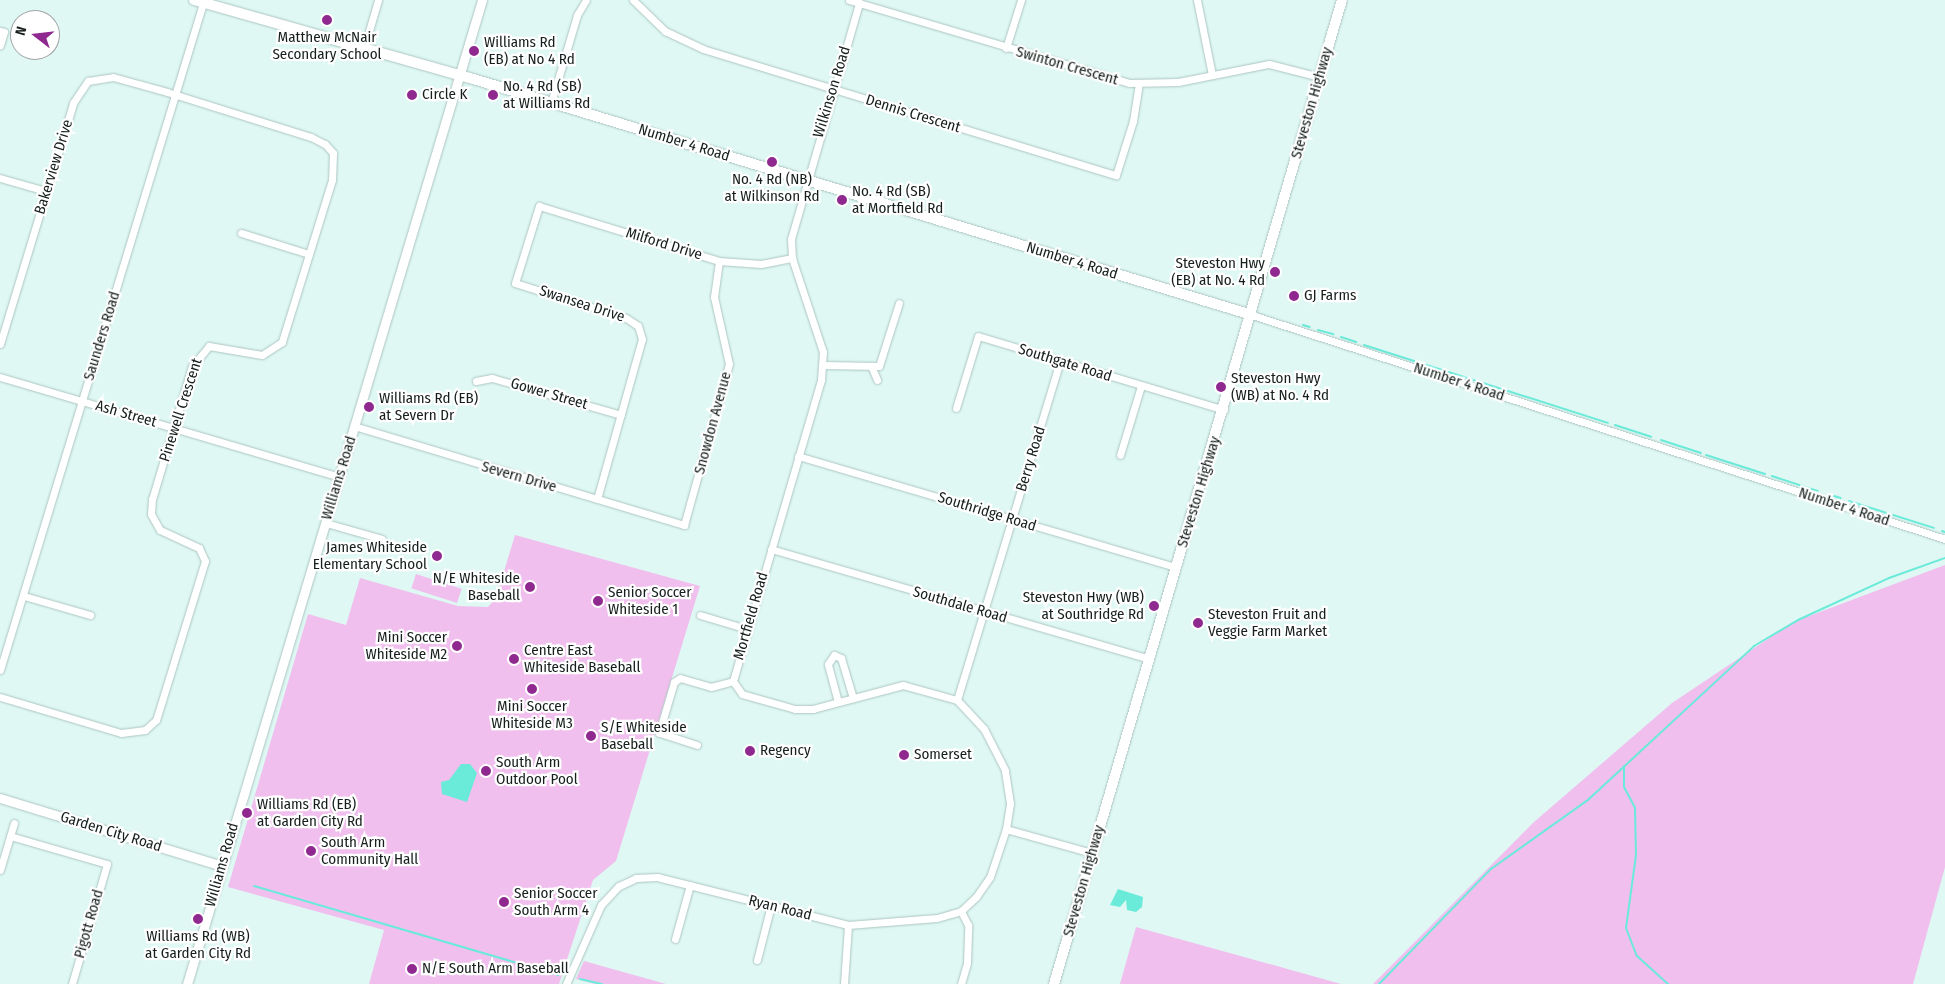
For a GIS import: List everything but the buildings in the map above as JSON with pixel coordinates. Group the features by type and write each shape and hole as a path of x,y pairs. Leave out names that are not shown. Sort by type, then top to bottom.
{"main road":[{"name":"Steveston Highway","path":"1054,984 1252,315 1342,0"},
{"name":"Number 4 Road","path":"198,1 551,102 1252,315"}],"street":[{"path":"364,48 378,0"},
{"name":"Williams Road","path":"187,984 482,0"},
{"path":"551,102 577,15 586,0"},
{"name":"Dennis Crescent","path":"633,0 650,20 687,43 1116,175 1134,121 1139,84"},
{"name":"Swinton Crescent","path":"849,0 1095,76 1139,84 1212,75 1269,64 1320,77"},
{"path":"1006,48 1021,0"},
{"path":"1197,0 1212,75"},
{"name":"Saunders Road","path":"0,670 176,96 198,1"},
{"name":"Wilkinson Road","path":"806,180 859,4"},
{"path":"0,31 4,32 0,45"},
{"name":"Bakerview Drive","path":"0,344 73,103 85,83 96,78 113,78 176,96"},
{"name":"Pinewell Crescent","path":"0,697 121,733 139,732 156,720 205,561 199,548 160,530 151,514 194,360 204,348 217,345 262,355 282,342 310,254 334,170 330,149 310,137 176,96"},
{"path":"0,178 46,191"},
{"name":"Mortfield Road","path":"733,681 823,365 821,342 792,258 792,229 806,180"},
{"name":"Milford Drive","path":"539,206 719,261 761,264 792,258"},
{"name":"Swansea Drive","path":"539,206 515,283 626,318 638,326 641,346 597,499"},
{"path":"241,233 310,254"},
{"name":"Snowdon Avenue","path":"684,525 729,364 714,296 719,261"},
{"path":"823,365 872,368 882,360 899,303"},
{"name":"Number 4 Road","path":"1252,315 1945,540"},
{"name":"Southgate Road","path":"956,408 978,336 1224,410"},
{"name":"Berry Road","path":"957,700 986,612 1060,361"},
{"path":"872,368 877,380"},
{"name":"Ash Street","path":"0,377 339,477"},
{"name":"Gower Street","path":"476,381 492,378 621,415"},
{"path":"1120,455 1141,386"},
{"name":"Severn Drive","path":"354,426 684,525"},
{"name":"Southridge Road","path":"798,456 1176,567"},
{"path":"326,523 382,538"},
{"name":"Southdale Road","path":"771,549 1149,659"},
{"path":"24,596 90,615"},
{"path":"700,615 747,629"},
{"path":"838,702 828,664 834,655 841,658 853,698"},
{"path":"697,745 659,733 674,682 682,678 711,687 733,681 742,694 795,709 838,702 903,685 957,700 984,729 1006,770 1010,803 1006,829 990,878 961,911 968,935 961,984"},
{"name":"Garden City Road","path":"0,798 222,866"},
{"path":"0,870 14,823"},
{"path":"1006,829 1092,854"},
{"name":"Pigott Road","path":"10,836 107,864 72,984"},
{"name":"Ryan Road","path":"566,984 600,905 618,886 648,877 690,885 848,925 936,918 961,911"},
{"path":"675,939 690,885"},
{"path":"757,960 772,906"},
{"path":"844,984 848,925"}],"shaded area":[{"path":"515,535 700,586 616,861 593,880 559,984 369,984 384,930 228,887 308,614 346,625 360,578 458,606 488,607 496,598"},
{"path":"1945,565 1945,867 1913,984 1373,984 1534,822 1672,703 1793,622"},
{"path":"416,574 462,589 457,603 411,588"},
{"path":"461,764 470,764 477,773 467,802 442,794 441,782 449,780"},
{"path":"1118,889 1143,897 1142,907 1136,912 1127,910 1126,900 1120,907 1110,905"},
{"path":"1136,927 1284,968 1341,984 1120,984"},
{"path":"584,961 666,984 595,984 576,979"}],"waterway":[{"path":"1303,325 1310,327"},
{"path":"1318,330 1333,334"},
{"path":"1341,337 1356,342"},
{"path":"1364,345 1608,423"},
{"path":"1615,425 1651,437"},
{"path":"1661,440 1701,453"},
{"path":"1706,455 1765,474"},
{"path":"1772,476 1818,491"},
{"path":"1834,496 1841,498"},
{"path":"1849,501 1934,528"},
{"path":"1379,984 1491,869 1589,799 1754,646 1798,620 1889,578 1945,558"},
{"path":"1624,766 1624,787 1635,808 1636,855 1626,928 1637,956 1668,984"},
{"path":"254,886 558,975"},
{"path":"580,979 602,984"}],"place":[{"name":"Matthew McNair Secondary School","path":"327,20"},
{"name":"Williams Rd (EB) at No 4 Rd","path":"474,51"},
{"name":"Circle K","path":"412,95"},
{"name":"No. 4 Rd (SB) at Williams Rd","path":"493,95"},
{"name":"No. 4 Rd (NB) at Wilkinson Rd","path":"772,162"},
{"name":"No. 4 Rd (SB) at Mortfield Rd","path":"842,200"},
{"name":"Steveston Hwy (EB) at No. 4 Rd","path":"1275,272"},
{"name":"GJ Farms","path":"1294,296"},
{"name":"Steveston Hwy (WB) at No. 4 Rd","path":"1221,387"},
{"name":"Williams Rd (EB) at Severn Dr","path":"369,407"},
{"name":"James Whiteside Elementary School","path":"437,556"},
{"name":"N/E Whiteside Baseball","path":"530,587"},
{"name":"Senior Soccer Whiteside 1","path":"598,601"},
{"name":"Steveston Hwy (WB) at Southridge Rd","path":"1154,606"},
{"name":"Steveston Fruit and Veggie Farm Market","path":"1198,623"},
{"name":"Mini Soccer Whiteside M2","path":"457,646"},
{"name":"Centre East Whiteside Baseball","path":"514,659"},
{"name":"Mini Soccer Whiteside M3","path":"532,689"},
{"name":"S/E Whiteside Baseball","path":"591,736"},
{"name":"Regency","path":"750,751"},
{"name":"Somerset","path":"904,755"},
{"name":"South Arm Outdoor Pool","path":"486,771"},
{"name":"Williams Rd (EB) at Garden City Rd","path":"247,813"},
{"name":"South Arm Community Hall","path":"311,851"},
{"name":"Senior Soccer South Arm 4","path":"504,902"},
{"name":"Williams Rd (WB) at Garden City Rd","path":"198,919"},
{"name":"N/E South Arm Baseball","path":"412,969"}]}
